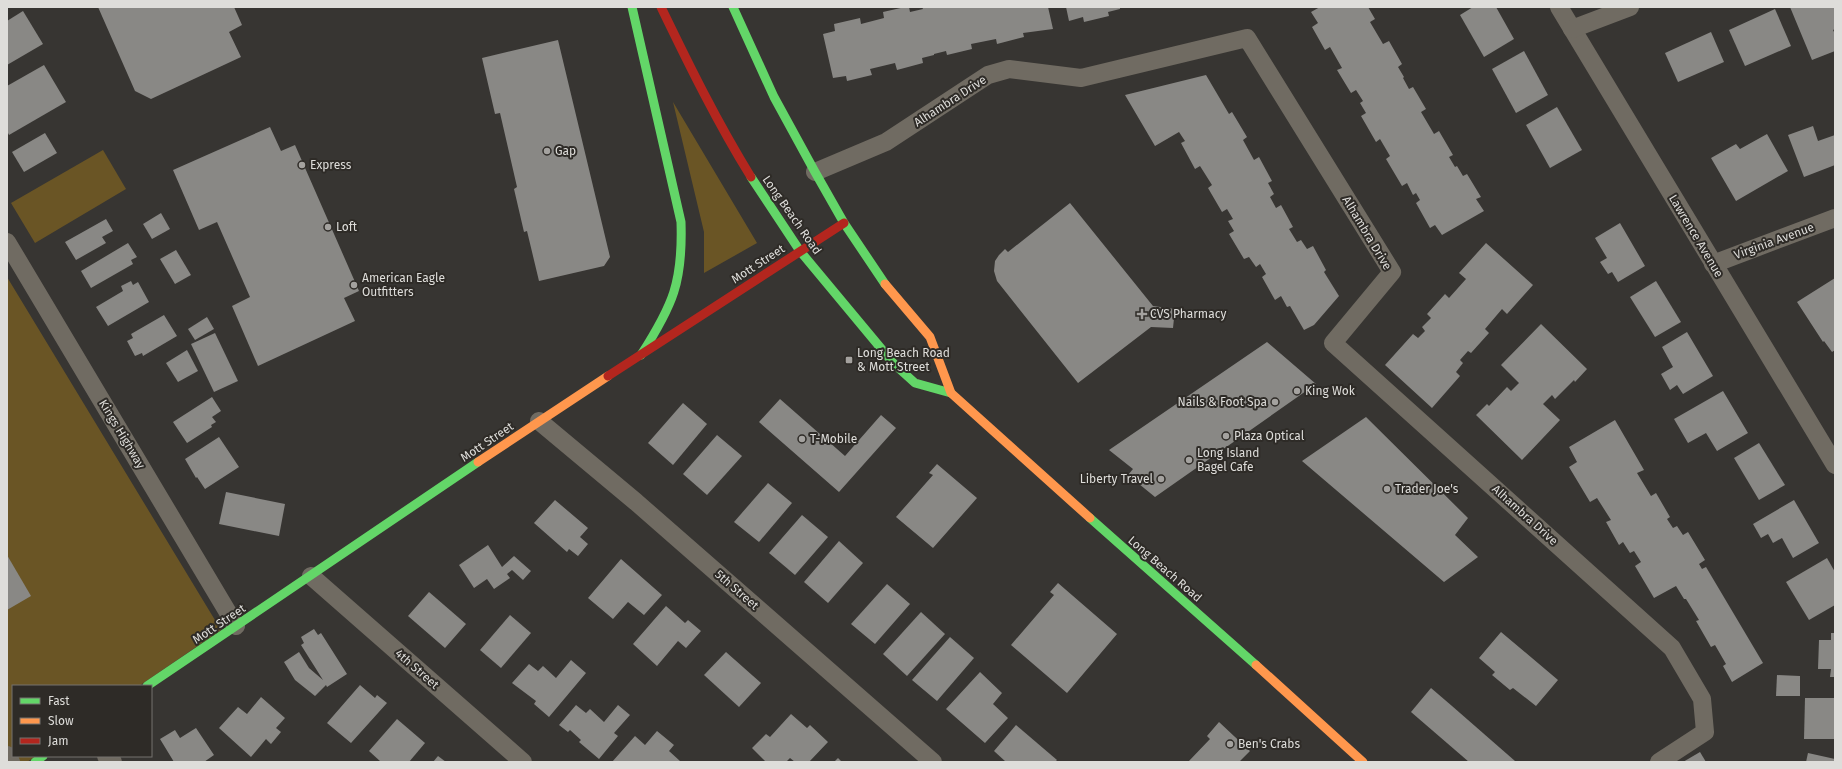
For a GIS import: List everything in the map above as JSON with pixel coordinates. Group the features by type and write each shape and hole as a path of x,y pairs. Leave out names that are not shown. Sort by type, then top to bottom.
{"main road":[{"path":"632,7 681,222 683,250 681,273 669,310 641,355"},
{"name":"Long Beach Road","path":"661,7 691,70 734,150 765,200 800,251 894,364 915,383 952,393"},
{"name":"Long Beach Road","path":"733,7 774,96 815,172 844,223 884,282 930,337 952,393 1075,505 1303,706 1364,762"},
{"name":"Mott Street","path":"148,685 539,422 844,223"}],"street":[{"name":"Lawrence Avenue","path":"1559,7 1835,465"},
{"path":"1572,29 1630,7"},
{"name":"Alhambra Drive","path":"815,172 886,142 988,75 1009,69 1081,78 1247,38 1392,272 1333,343 1672,648 1702,699 1705,732 1659,762"},
{"name":"Virginia Avenue","path":"1713,264 1835,218"},
{"name":"Kings Highway","path":"7,242 236,626"},
{"name":"5th Street","path":"539,422 636,502 933,762"},
{"name":"4th Street","path":"311,576 523,762"},
{"path":"7,756 11,762"}],"shaded area":[{"path":"673,102 757,243 704,273 704,232"},
{"path":"103,150 126,189 35,243 11,203"},
{"path":"7,277 221,630 140,685 12,685 12,757 34,757 27,762 7,762"}],"building":[{"path":"98,7 234,7 242,25 229,32 241,57 151,99 135,91"},
{"path":"909,7 910,12 923,9 922,7 1048,7 1053,29 1023,33 1024,37 997,44 996,39 971,44 972,49 947,55 946,51 934,54 922,58 923,63 897,70 895,63 870,69 872,75 847,81 846,76 833,78 823,34 835,31 834,24 860,18 861,24 884,18 883,12"},
{"path":"1066,7 1120,7 1120,9 1108,12 1109,16 1084,22 1083,17 1069,21"},
{"path":"1320,7 1368,7 1375,19 1370,22 1383,44 1389,41 1402,64 1398,67 1404,77 1403,78 1409,89 1413,87 1426,109 1421,112 1434,134 1439,131 1453,155 1449,157 1455,167 1457,166 1463,176 1467,174 1481,197 1476,199 1484,211 1442,235 1435,225 1430,228 1416,203 1420,200 1416,193 1413,195 1407,183 1402,186 1386,159 1390,156 1380,139 1376,142 1361,116 1366,113 1360,103 1363,101 1356,90 1351,93 1337,70 1342,68 1330,47 1325,50 1312,27 1318,23 1311,12"},
{"path":"1473,7 1496,7 1514,39 1484,57 1460,15"},
{"path":"1790,7 1835,7 1835,29 1833,30 1835,34 1835,51 1812,60"},
{"path":"1775,9 1791,46 1745,66 1729,30"},
{"path":"23,11 43,44 7,65 7,21"},
{"path":"1711,32 1724,62 1678,82 1665,53"},
{"name":"Gap","path":"558,40 610,257 604,266 539,281 527,231 524,232 514,189 517,187 500,113 495,114 482,58"},
{"path":"1524,51 1548,95 1516,113 1492,69"},
{"path":"44,65 66,102 9,135 7,131 7,86"},
{"path":"1206,75 1229,114 1232,112 1247,137 1243,140 1254,160 1259,157 1272,181 1268,183 1274,194 1270,197 1276,208 1281,205 1293,227 1289,229 1297,242 1301,240 1307,249 1313,246 1326,270 1324,272 1339,296 1314,325 1304,330 1290,306 1287,307 1281,296 1275,300 1262,277 1266,274 1260,264 1256,267 1249,257 1244,259 1229,234 1234,231 1228,221 1233,219 1227,209 1222,212 1208,188 1212,185 1200,166 1195,169 1181,143 1185,141 1179,132 1155,146 1125,95"},
{"path":"1557,107 1582,150 1550,168 1526,125"},
{"path":"1813,126 1818,141 1835,135 1835,165 1804,177 1788,135"},
{"path":"270,127 281,151 295,145 359,291 344,298 355,321 258,366 232,306 250,297 217,222 199,230 173,170"},
{"path":"45,133 57,153 24,172 12,152"},
{"path":"1767,134 1788,171 1736,201 1711,158 1736,144 1740,149"},
{"name":"CVS Pharmacy","path":"1070,203 1153,306 1175,309 1173,328 1151,327 1078,383 997,281 994,271 995,261 1005,249 1008,252"},
{"path":"161,213 170,229 152,239 143,224"},
{"path":"106,219 113,231 102,237 106,243 76,260 65,242"},
{"path":"1620,223 1645,266 1618,282 1612,272 1608,274 1600,262 1607,258 1595,238"},
{"path":"128,243 137,257 131,260 133,264 91,288 81,271"},
{"path":"1486,243 1533,285 1507,314 1502,309 1485,329 1489,333 1471,353 1468,351 1460,360 1463,363 1456,372 1460,376 1432,408 1385,365 1413,334 1418,338 1425,331 1422,327 1431,318 1427,314 1445,294 1449,298 1466,279 1459,273"},
{"path":"176,250 191,275 175,284 160,259"},
{"path":"1835,278 1835,350 1832,352 1824,341 1823,342 1797,302"},
{"path":"131,281 133,285 138,282 149,302 108,326 96,307 123,291 121,286"},
{"path":"1656,281 1681,322 1655,337 1630,297"},
{"path":"164,315 177,336 143,356 142,353 135,356 127,341 133,338 131,334"},
{"path":"207,317 214,329 195,340 188,329"},
{"path":"1541,324 1587,369 1575,382 1574,380 1555,399 1552,395 1543,404 1560,420 1522,460 1476,415 1487,404 1489,406 1507,387 1511,391 1519,383 1501,365"},
{"path":"1687,332 1713,376 1683,394 1677,385 1670,390 1661,374 1673,367 1662,347"},
{"path":"215,333 238,381 214,392 191,344"},
{"path":"1267,342 1316,384 1155,497 1128,475 1133,469 1109,450"},
{"path":"187,350 198,371 178,382 166,363"},
{"path":"1723,391 1748,433 1717,451 1706,433 1688,443 1674,419"},
{"path":"212,397 221,411 212,417 216,422 211,425 212,427 187,443 173,422"},
{"name":"T-Mobile","path":"780,399 845,456 881,415 896,428 839,492 759,422"},
{"path":"683,403 707,424 673,465 648,443"},
{"name":"Trader Joe's","path":"1366,417 1468,518 1455,535 1478,557 1444,582 1302,461"},
{"path":"1615,420 1644,470 1637,473 1651,496 1656,493 1670,517 1667,519 1673,528 1677,526 1683,535 1688,532 1705,560 1699,564 1702,569 1706,567 1763,663 1732,682 1723,666 1726,664 1715,645 1711,647 1696,621 1699,620 1686,599 1684,599 1676,586 1654,598 1635,566 1641,562 1634,551 1630,553 1623,542 1619,545 1606,522 1611,520 1597,498 1590,502 1569,467 1577,462 1569,447"},
{"path":"717,435 742,456 707,495 683,474"},
{"path":"219,437 239,467 205,489 197,477 196,478 185,459"},
{"path":"1759,443 1785,485 1759,500 1734,458"},
{"path":"937,464 977,498 933,548 896,517 933,475 929,473"},
{"path":"768,483 792,503 759,542 734,522"},
{"path":"226,492 285,504 279,536 219,524"},
{"path":"555,500 588,528 580,537 588,544 578,556 569,549 567,552 534,523"},
{"path":"1794,500 1819,543 1793,558 1782,538 1773,543 1768,534 1761,538 1753,524"},
{"path":"802,515 828,537 795,575 769,553"},
{"path":"839,541 863,563 828,603 804,582"},
{"path":"488,545 502,567 514,556 531,571 523,580 512,570 507,574 510,578 494,589 487,579 474,588 459,565"},
{"path":"7,555 31,596 7,610"},
{"path":"1827,558 1835,572 1835,605 1809,620 1786,582"},
{"path":"621,559 662,595 644,615 628,602 613,619 588,598"},
{"path":"1058,583 1117,634 1067,693 1011,645 1054,595 1050,592"},
{"path":"887,584 910,604 875,644 851,624"},
{"path":"429,592 466,624 445,648 408,616"},
{"path":"666,606 685,623 688,620 701,631 686,648 678,641 657,666 633,644"},
{"path":"921,612 945,634 907,676 883,654"},
{"path":"510,615 531,633 501,668 480,650"},
{"path":"314,629 318,635 321,633 347,674 327,687 326,685 315,696 295,680 284,662 299,652 309,668 323,680 301,645 304,643 301,637"},
{"path":"1501,632 1558,680 1536,706 1513,688 1510,690 1492,675 1495,672 1479,658"},
{"path":"1831,633 1835,633 1835,677 1830,677 1831,669 1818,669 1819,640 1831,640"},
{"path":"950,637 974,658 937,701 912,680"},
{"path":"726,652 761,683 739,707 704,675"},
{"path":"571,660 586,673 549,717 534,704 536,701 512,683 529,664 538,671 543,666 556,678"},
{"path":"980,672 1002,693 993,704 1008,718 985,743 946,709"},
{"path":"1777,675 1800,676 1800,696 1776,696"},
{"path":"360,685 375,698 377,695 387,703 351,743 327,723"},
{"path":"1431,688 1515,761 1469,762 1411,712"},
{"path":"261,697 285,718 276,728 281,732 271,744 266,739 251,757 219,728 238,707 247,714"},
{"path":"1805,698 1835,698 1835,739 1804,739"},
{"path":"576,705 586,713 590,709 604,722 618,705 630,715 614,733 618,736 599,759 579,742 581,740 570,730 568,732 559,725"},
{"path":"791,714 807,728 810,725 828,742 809,762 795,762 790,758 786,762 766,762 752,748 766,734 770,737"},
{"path":"397,719 425,743 409,762 381,762 369,751"},
{"path":"1219,722 1250,751 1239,762 1188,762 1210,739 1207,736"},
{"path":"1016,725 1057,760 1055,762 1006,762 994,751"},
{"path":"196,728 214,755 204,762 174,762 160,739 175,730 180,738"},
{"path":"657,731 674,745 669,751 680,761 679,762 612,762 635,736 645,745"},
{"path":"1700,752 1706,762 1683,762"},
{"path":"1808,753 1835,759 1835,762 1806,762"},
{"path":"438,756 446,762 433,762"},
{"path":"838,758 842,762 834,762"}],"traffic: fast":[{"path":"632,7 681,222 680,261 674,292 661,322 641,355"},
{"path":"733,7 774,97 815,172 844,223 885,284"},
{"path":"751,177 800,251 894,364 915,383 951,393"},
{"path":"148,685 478,462"},
{"path":"1090,518 1256,665"},
{"path":"35,762 42,757"}],"traffic: slow":[{"path":"885,284 930,337 951,393 1090,518"},
{"path":"478,462 608,376"},
{"path":"1256,665 1363,762"}],"traffic: jam":[{"path":"661,7 715,114 751,177"},
{"path":"608,376 844,223"}],"place":[{"name":"Gap","path":"547,151"},
{"name":"Express","path":"302,165"},
{"name":"Loft","path":"328,227"},
{"name":"American Eagle Outfitters","path":"354,285"},
{"name":"CVS Pharmacy","path":"1142,314"},
{"name":"Long Beach Road & Mott Street","path":"849,360"},
{"name":"King Wok","path":"1297,391"},
{"name":"Nails & Foot Spa","path":"1275,402"},
{"name":"Plaza Optical","path":"1226,436"},
{"name":"T-Mobile","path":"802,439"},
{"name":"Long Island Bagel Cafe","path":"1189,460"},
{"name":"Liberty Travel","path":"1161,479"},
{"name":"Trader Joe's","path":"1387,489"},
{"name":"Ben's Crabs","path":"1230,744"}]}
